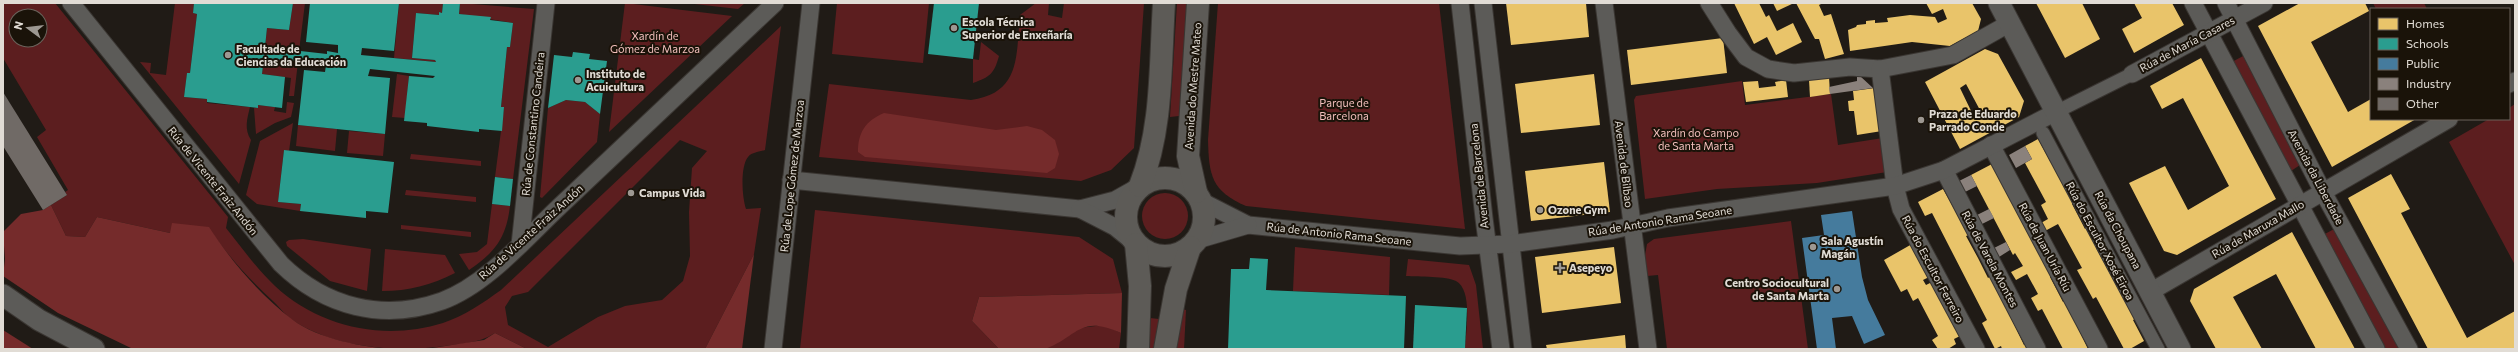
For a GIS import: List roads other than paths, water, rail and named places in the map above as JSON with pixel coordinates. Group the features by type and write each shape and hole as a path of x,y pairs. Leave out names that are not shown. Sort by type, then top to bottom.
{"main road":[{"path":"1138,349 1140,286 1136,244 1127,228 1126,212 1131,197 1140,186 1151,159 1156,135 1164,3"},
{"name":"Avenida do Mestre Mateo","path":"1198,3 1188,156 1198,197"},
{"path":"1140,186 1154,179 1168,178 1185,183 1198,197 1204,222 1193,244 1176,289 1165,349"},
{"path":"1136,244 1151,254 1164,256 1177,254 1193,244"}],"street":[{"name":"Rúa de Vicente Fraiz Andón","path":"71,3 271,254 309,288 356,307 386,310 424,306 443,300 467,288 520,245 775,3"},
{"name":"Rúa de Constantino Candeira","path":"520,245 546,3"},
{"name":"Rúa de Lope Gómez de Marzoa","path":"773,349 811,3"},
{"name":"Avenida de Barcelona","path":"1460,3 1487,247 1501,349"},
{"path":"1483,3 1523,349"},
{"name":"Avenida de Bilbao","path":"1604,3 1648,349"},
{"path":"1709,3 1740,50 1752,61 1768,69 1794,73 1850,67 1880,69 1953,55 2010,23"},
{"name":"Rúa da Choupana","path":"1999,3 2180,349"},
{"path":"2193,3 2376,349"},
{"name":"Avenida da Liberdade","path":"2226,3 2323,192 2409,349"},
{"name":"Rúa de María Casares","path":"2132,74 2264,3"},
{"name":"Rúa do Escultor Ferreiro","path":"1880,69 1895,186 1900,209 1976,349"},
{"path":"2056,112 2132,74"},
{"name":"Rúa de Antonio Rama Seoane","path":"1198,197 1248,225 1460,246 1487,247 1895,186 1944,170 2056,112"},
{"name":"Rúa de Maruxa Mallo","path":"2150,292 2447,120"},
{"name":"Rúa do Escultor Xosé Eiroa","path":"2043,133 2158,349"},
{"name":"Rúa de Juan Uría Ríu","path":"1991,145 2099,349"},
{"name":"Rúa de Varela Montes","path":"1944,170 2037,349"},
{"path":"792,180 1080,209 1115,200 1140,186"},
{"path":"1080,209 1115,227 1136,244"},
{"name":"Rúa de Antonio Rama Seoane","path":"1193,244 1248,225"},
{"path":"3,295 38,320 94,349"}],"place":[{"name":"Escola Técnica Superior de Enxeñaría","path":"954,28"},
{"name":"Facultade de Ciencias da Educación","path":"228,55"},
{"name":"Instituto de Acuicultura","path":"578,80"},
{"name":"Praza de Eduardo Parrado Conde","path":"1921,120"},
{"name":"Campus Vida","path":"631,193"},
{"name":"Ozone Gym","path":"1540,210"},
{"name":"Sala Agustín Magán","path":"1813,247"},
{"name":"Asepeyo","path":"1560,268"},
{"name":"Centro Sociocultural de Santa Marta","path":"1837,289"}],"park label":[{"name":"Xardín de Gómez de Marzoa","path":"655,42"},
{"name":"Parque de Barcelona","path":"1344,109"},
{"name":"Xardín do Campo de Santa Marta","path":"1696,139"}]}
